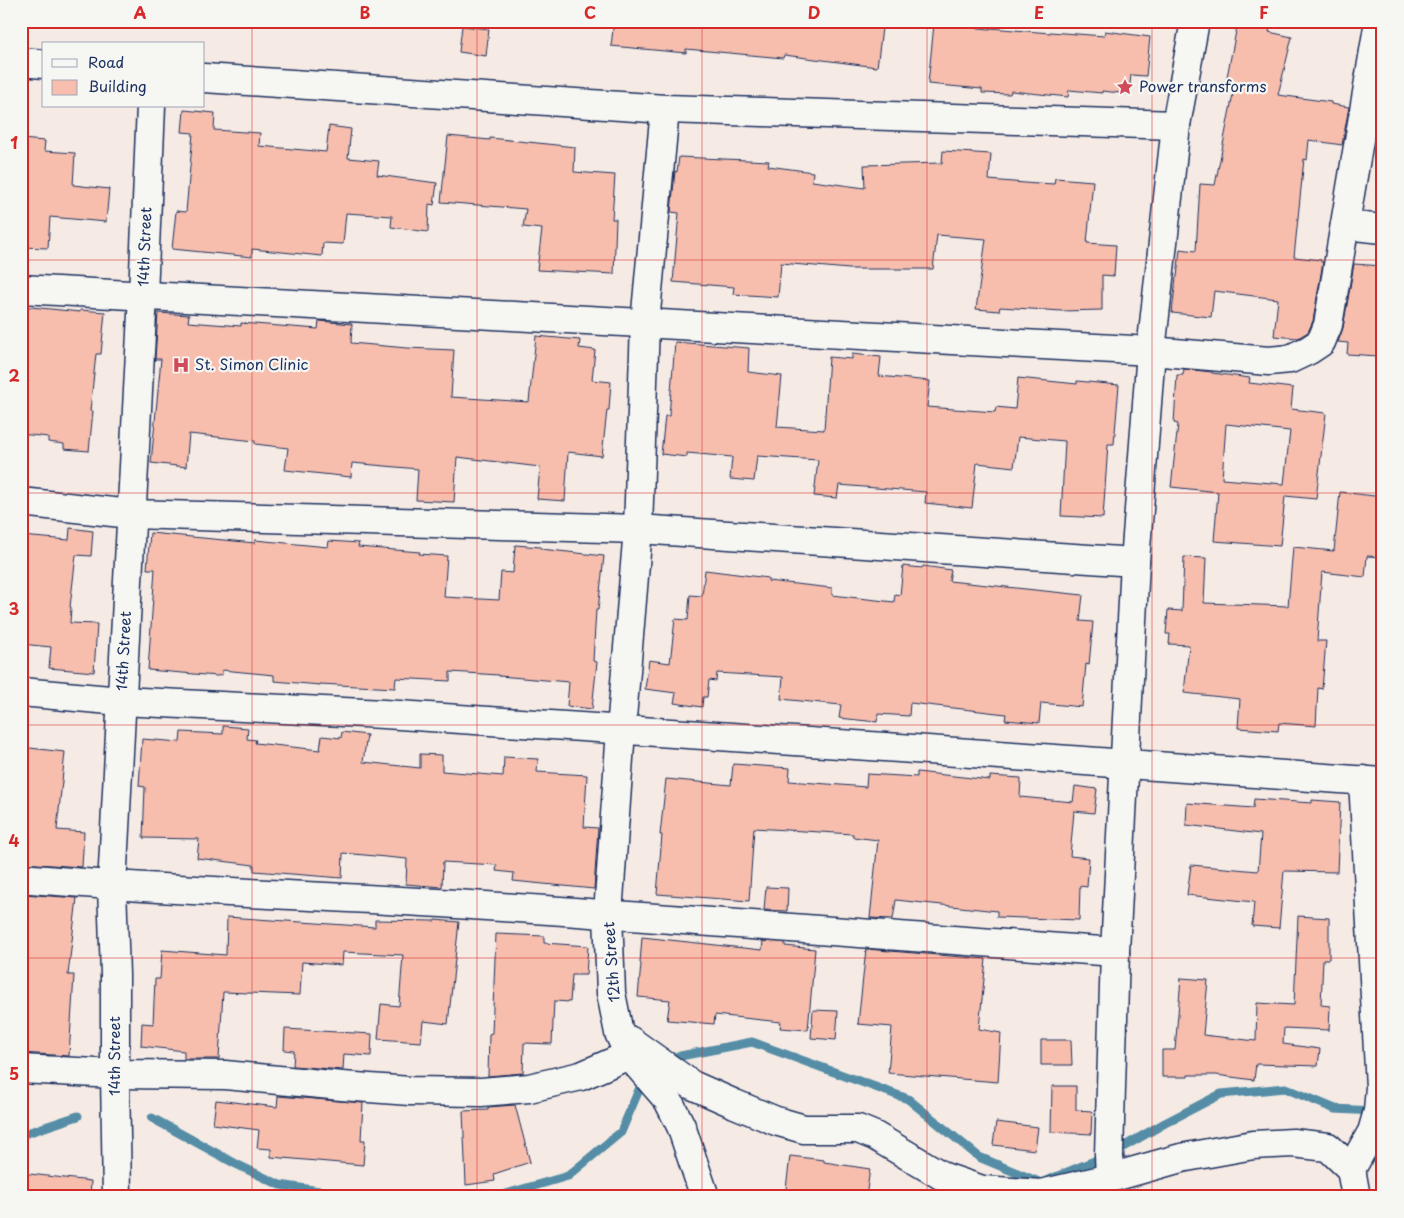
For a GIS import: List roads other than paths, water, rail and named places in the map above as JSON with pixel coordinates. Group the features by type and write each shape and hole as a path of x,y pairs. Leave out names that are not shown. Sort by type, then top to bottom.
{"street":[{"path":"1110,1178 1115,952 1135,562 1151,352 1176,125 1195,21"},
{"path":"21,289 1151,352 1269,361 1290,359 1321,342 1328,325 1345,225 1377,69 1379,21"},
{"path":"21,62 42,64"},
{"path":"205,78 665,109 1176,125"},
{"name":"14th Street","path":"117,1197 115,975 112,886 151,108"},
{"name":"12th Street","path":"665,109 645,323 638,529 608,914 612,993 624,1044 668,1100 681,1126 705,1197"},
{"path":"1345,225 1383,230"},
{"path":"21,502 131,514 638,529 1135,562"},
{"path":"21,692 121,701 384,714 1373,781 1380,1087 1378,1111 1372,1132 1351,1169"},
{"path":"21,878 112,886 608,914 1115,952"},
{"path":"21,1069 115,1074 225,1075 410,1091 482,1092 529,1088 581,1076 624,1044 692,1085 734,1104 776,1121 804,1129 858,1129 875,1136 944,1177 982,1190 1041,1194 1110,1178 1182,1158 1253,1145 1293,1143 1328,1147 1351,1169 1356,1197"}],"waterway":[{"path":"665,1059 752,1042 908,1099 979,1157 1041,1183 1109,1155 1221,1094 1285,1088 1335,1109 1374,1111"},
{"path":"496,1197 568,1176 621,1132 644,1078"},
{"path":"21,1135 78,1116"},
{"path":"152,1118 236,1164 280,1185 359,1197"}],"place":[{"name":"Power transforms","path":"1125,87"},
{"name":"St. Simon Clinic","path":"181,365"}]}
